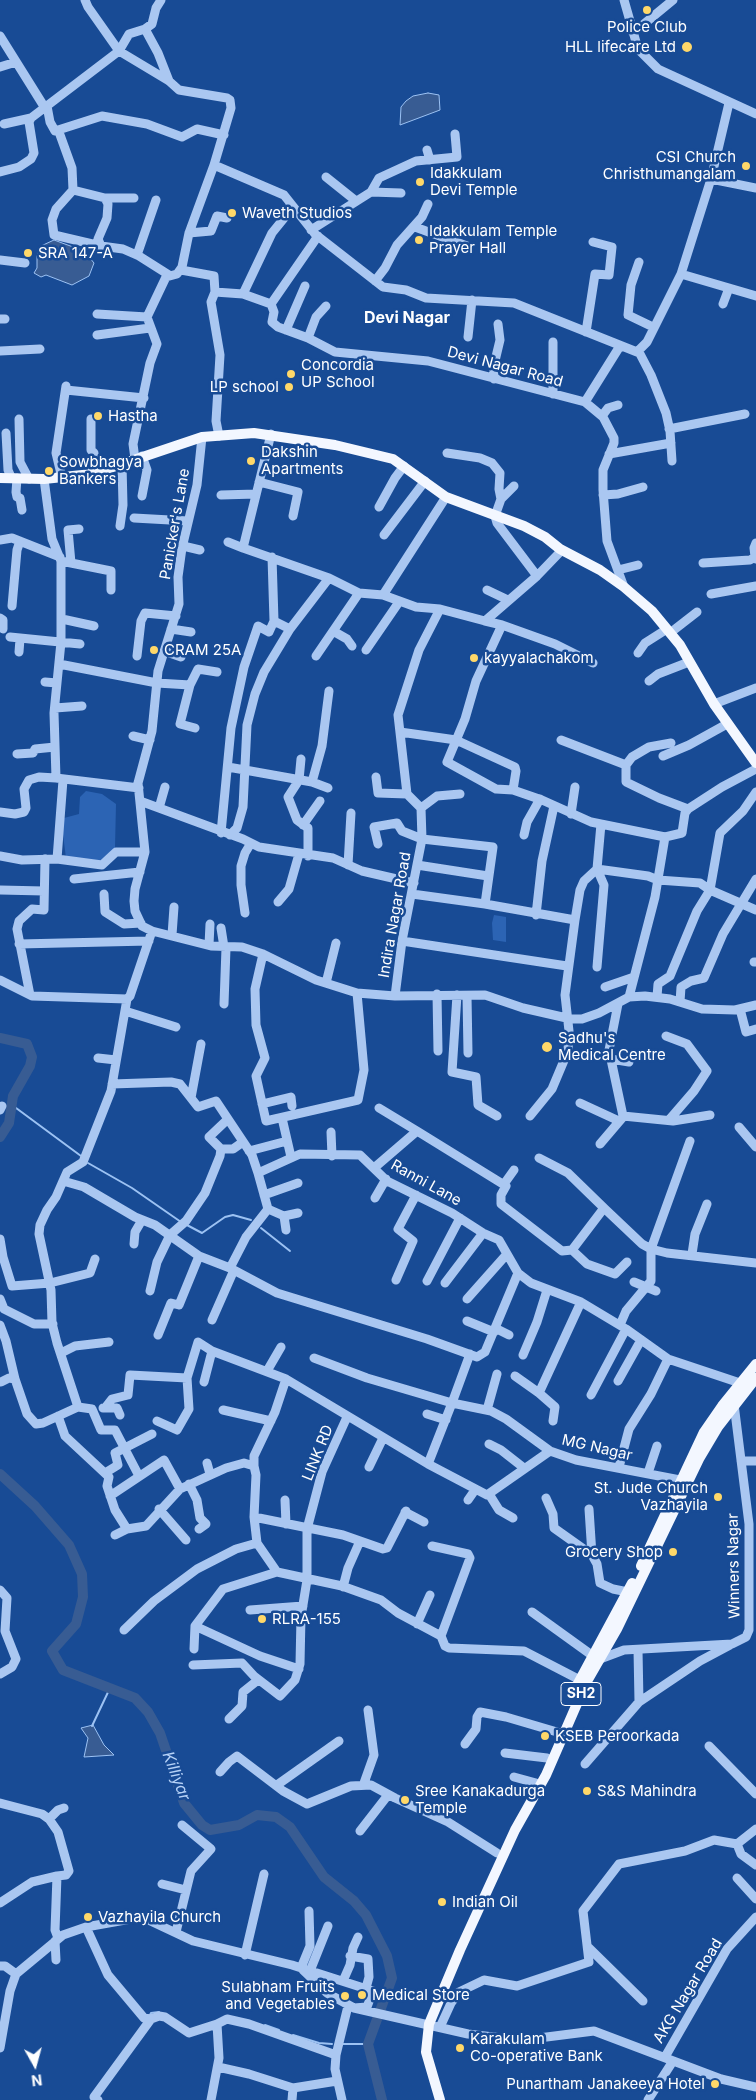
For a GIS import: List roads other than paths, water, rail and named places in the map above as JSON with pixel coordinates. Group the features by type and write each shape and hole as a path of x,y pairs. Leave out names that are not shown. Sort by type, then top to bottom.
{"main road":[{"path":"0,478 44,479 92,474 202,436 271,434 393,459 446,497 545,537 562,550 600,570 624,587 652,611 668,631 727,724 756,764"},
{"path":"596,1658 684,1482 704,1432 744,1385 756,1364"},
{"name":"SH2","path":"440,2100 426,2052 429,2019 472,1913 489,1878 546,1775 583,1681 656,1552 684,1482 744,1385 756,1378"},
{"path":"489,1878 497,1853 536,1782 557,1732 583,1681"}],"street":[{"path":"0,36 46,107 53,129 59,132 72,168 73,190 56,209 52,220 54,235 123,249 137,255 169,275 177,274 181,270 189,233 224,136 231,108 230,100 179,90 168,81 119,51 85,0"},
{"path":"4,124 31,118 119,51 129,34 145,29 152,24 156,8 161,0"},
{"path":"624,0 638,49 658,68 729,103 756,114"},
{"path":"633,33 673,0"},
{"path":"145,29 158,53 168,81"},
{"path":"0,67 16,62"},
{"path":"639,352 647,342 681,274 711,179 729,103"},
{"path":"59,132 102,116 147,124 182,137 197,129 224,136"},
{"path":"0,172 19,167 31,160 34,153 29,122 31,118"},
{"path":"271,304 314,233 371,192 379,178 416,161 457,157 455,134"},
{"path":"428,150 430,160"},
{"path":"214,165 284,195 314,233 383,287 406,290 420,297 514,304 639,352 651,374 669,429 672,461"},
{"path":"326,177 356,202"},
{"path":"711,179 756,188"},
{"path":"73,190 105,198 134,198"},
{"path":"371,192 401,193"},
{"path":"101,246 98,239 107,218 108,204 105,198"},
{"path":"137,255 156,200"},
{"path":"243,294 272,233 285,217 291,204"},
{"path":"375,281 385,268 397,245 415,227 428,204"},
{"path":"189,233 211,231 217,216 227,218"},
{"path":"415,227 467,246"},
{"path":"586,332 595,274 609,275 612,247 593,242"},
{"path":"0,260 25,263"},
{"path":"639,262 631,285 628,315 653,327"},
{"path":"181,270 214,276 215,292 211,302 220,355 216,421 219,436"},
{"path":"681,274 756,296"},
{"path":"142,496 147,470 133,444 150,364 157,344 147,317 169,275"},
{"path":"215,292 243,294 271,304 274,312 272,322 278,328 286,330 305,286"},
{"path":"723,304 729,288"},
{"path":"468,336 472,300"},
{"path":"308,338 316,316 326,306"},
{"path":"97,314 147,317"},
{"path":"494,379 494,365 500,340 498,324"},
{"path":"97,336 150,328"},
{"name":"Devi Nagar Road","path":"286,330 308,338 335,352 428,361 585,402 602,416 614,438 603,470 603,495 607,541 624,587"},
{"path":"553,342 553,394"},
{"path":"585,402 620,346"},
{"path":"0,351 40,349"},
{"path":"62,478 56,453 66,388 144,398"},
{"path":"602,416 608,408 618,405"},
{"path":"669,429 745,414"},
{"path":"91,418 91,450 94,453 92,474"},
{"path":"19,419 20,462 29,479"},
{"path":"6,433 8,470 11,477 15,478 17,497 20,498 22,510"},
{"path":"243,548 271,434"},
{"name":"Panicker's Lane","path":"141,923 135,912 134,901 135,888 145,852 139,788 150,740 157,683 164,651 179,604 178,577 182,546 197,485 202,436"},
{"path":"609,454 671,443"},
{"path":"447,453 480,458 492,462 500,473 499,489 501,499"},
{"path":"120,526 123,505 122,464"},
{"path":"379,507 404,466"},
{"path":"44,479 52,539 60,559 62,642 55,708 55,747 60,779 57,859"},
{"path":"384,535 425,481"},
{"path":"259,482 298,492 293,516"},
{"path":"514,486 501,499 495,516 505,536 537,576"},
{"path":"603,495 618,494 643,487"},
{"path":"221,494 256,494"},
{"path":"383,595 446,497"},
{"path":"134,518 188,521"},
{"path":"71,563 68,530 79,529"},
{"path":"0,540 12,538 71,563 112,572 112,590"},
{"path":"12,606 17,550 20,541"},
{"path":"228,542 329,578 358,593 383,595 416,607 440,609 502,625 555,644 593,663"},
{"path":"703,563 756,558 754,548 756,543"},
{"path":"182,546 200,550"},
{"path":"485,621 537,576 562,550"},
{"path":"226,834 231,728 244,667 258,626 269,632 274,622 272,557"},
{"path":"618,570 638,565"},
{"path":"226,834 237,828 243,807 247,725 264,672 290,629 329,578"},
{"path":"711,594 756,586"},
{"path":"487,590 508,600"},
{"path":"316,656 358,593"},
{"path":"366,650 399,602"},
{"path":"440,609 419,650 398,715 407,794 421,808 437,796 460,794"},
{"path":"137,656 141,621 145,612 176,616"},
{"path":"638,653 645,643 697,612"},
{"path":"0,618 3,620 3,629"},
{"path":"62,619 94,626"},
{"path":"274,622 290,629"},
{"path":"502,625 476,681 447,762 496,789 513,790 601,824 665,837 682,833 685,813 688,809 722,787 756,769"},
{"path":"171,629 191,632"},
{"path":"333,631 347,639 352,646"},
{"path":"10,636 20,639 80,644"},
{"path":"19,652 20,639"},
{"path":"164,651 181,657"},
{"path":"649,681 658,674 689,662"},
{"path":"59,664 157,683 190,685"},
{"path":"195,728 180,724 190,685 198,669 217,672"},
{"path":"44,682 57,683"},
{"path":"714,704 756,688"},
{"path":"312,782 322,746 329,691"},
{"path":"55,708 82,706"},
{"path":"663,756 689,745 727,724"},
{"path":"400,732 456,740 515,767 513,790"},
{"path":"133,736 150,740"},
{"path":"561,740 626,766"},
{"path":"671,743 649,747 632,756 626,766 628,784 688,809"},
{"path":"17,754 33,754 34,749 55,747"},
{"path":"278,902 289,889 303,855 308,828 298,820 288,797 299,780 301,759"},
{"path":"228,766 312,782 328,788"},
{"path":"376,776 378,793 407,794"},
{"path":"0,812 15,814 24,812 26,808 24,789 29,780 60,779 139,788"},
{"path":"158,808 164,787"},
{"path":"571,814 575,787"},
{"path":"657,997 658,984 670,976 697,911 710,890 720,833 743,811 756,792"},
{"path":"524,835 528,822 540,799"},
{"path":"140,801 259,847 333,858 362,871 414,883"},
{"path":"303,824 320,802"},
{"path":"536,915 542,861 554,806"},
{"name":"Indira Nagar Road","path":"395,996 402,941 422,839 421,808"},
{"path":"348,865 351,814"},
{"path":"378,844 374,827 397,823 402,831 422,839 493,847 485,904"},
{"path":"597,967 604,885 597,869 601,824"},
{"path":"629,997 658,880 665,837"},
{"path":"245,914 241,885 241,866 244,853 251,843"},
{"path":"0,856 22,860 57,859 102,866 116,852 145,852"},
{"path":"30,995 18,944 17,929 19,921 32,909 44,910 45,859"},
{"path":"82,862 84,878"},
{"path":"417,865 488,876"},
{"path":"597,869 648,876 658,880 700,883 710,890 756,910"},
{"path":"530,1116 552,1089 568,1051 569,1031 565,995 575,920 580,890 584,881 597,869"},
{"path":"74,879 140,872"},
{"path":"680,1002 681,987 691,980 704,978 723,934 756,879"},
{"path":"0,890 44,891"},
{"path":"104,894 105,912 124,924 141,923 142,926 152,931 208,945 242,947 264,954 326,983 357,993 395,996 437,994 485,995 524,1008 567,1018 582,1019 618,1004 629,997 657,997 702,1009 740,1009 756,1005"},
{"path":"412,894 485,904 536,915 575,920"},
{"path":"172,935 174,907"},
{"path":"208,945 210,924"},
{"path":"221,928 225,947 224,1004"},
{"path":"78,1407 52,1324 50,1283 39,1234 40,1225 67,1172 83,1162 112,1084 127,999 130,996 152,931"},
{"path":"18,944 149,941"},
{"path":"402,941 568,966"},
{"path":"326,983 336,943"},
{"path":"264,954 255,989 256,1025 265,1058 256,1076 266,1121 358,1100 364,1070 357,993"},
{"path":"606,988 634,977"},
{"path":"0,980 30,995 127,999"},
{"path":"437,994 438,1051"},
{"path":"462,995 468,1053"},
{"path":"462,995 452,1072 476,1077 478,1105 497,1116"},
{"path":"600,1144 621,1119 610,1050 618,1004"},
{"path":"740,1009 746,1032 756,1029"},
{"path":"125,1011 176,1027"},
{"path":"666,1036 687,1044 707,1071 694,1091 669,1120"},
{"path":"191,1098 201,1044"},
{"path":"98,1058 116,1060"},
{"path":"611,1059 629,1062"},
{"path":"112,1084 171,1082 180,1084 200,1107 216,1101 249,1151 258,1173 268,1209"},
{"path":"262,1104 291,1096 292,1106"},
{"path":"580,1103 621,1119 669,1120 710,1115"},
{"path":"379,1108 504,1184 507,1188 501,1195 501,1204 562,1251 572,1250 604,1208"},
{"path":"282,1118 287,1141 296,1153"},
{"path":"228,1119 209,1137 221,1149 233,1149 243,1142"},
{"path":"739,1127 756,1147"},
{"path":"374,1168 417,1131"},
{"path":"332,1132 332,1156"},
{"path":"249,1151 287,1141"},
{"path":"591,1396 623,1327 626,1310 651,1281 651,1249 690,1141"},
{"path":"150,1291 157,1262 170,1234 186,1221 205,1193 221,1149"},
{"name":"Ranni Lane","path":"258,1173 296,1153 332,1156 360,1155 386,1179 499,1240 518,1273 531,1283 581,1302 623,1327 668,1359 744,1385"},
{"path":"539,1158 568,1173 642,1244 651,1249 667,1253 692,1254 756,1262"},
{"path":"504,1184 514,1170"},
{"path":"375,1198 386,1179"},
{"path":"63,1181 84,1186 170,1234 199,1256 232,1269 277,1294 354,1316 477,1357 484,1354 518,1273"},
{"path":"264,1195 298,1183"},
{"path":"396,1280 413,1242 398,1229 416,1195"},
{"path":"692,1254 695,1234 707,1204"},
{"path":"268,1209 284,1216 298,1213"},
{"path":"212,1320 246,1236 268,1209"},
{"path":"284,1216 286,1230"},
{"path":"427,1281 460,1218"},
{"path":"134,1244 135,1232 142,1220"},
{"path":"445,1283 483,1233"},
{"path":"0,1239 3,1257 12,1286 50,1283 90,1273 95,1259"},
{"path":"572,1250 587,1264 615,1274 626,1262"},
{"path":"467,1300 507,1254"},
{"path":"158,1336 171,1303 179,1305 199,1256"},
{"path":"634,1282 656,1291"},
{"path":"523,1355 537,1322 547,1290"},
{"path":"0,1298 4,1309 34,1324 52,1324"},
{"path":"539,1393 581,1302"},
{"path":"467,1321 509,1336"},
{"path":"0,1326 6,1341 14,1379 28,1414 35,1423 43,1423 78,1407 92,1410 118,1408 120,1415"},
{"path":"618,1381 641,1340"},
{"path":"61,1352 74,1346 109,1342"},
{"path":"157,1421 177,1430 189,1409 187,1378 198,1342 212,1351 286,1379 428,1464 475,1490 490,1494 499,1510 513,1518"},
{"path":"267,1371 281,1347"},
{"path":"204,1382 212,1351"},
{"path":"428,1464 470,1354"},
{"path":"314,1358 367,1378 452,1403 487,1410 506,1419 550,1450"},
{"path":"619,1467 629,1429 651,1394 668,1359"},
{"path":"105,1408 112,1399 128,1395 130,1374 187,1378"},
{"path":"487,1410 497,1374"},
{"path":"515,1376 555,1407 553,1421"},
{"path":"2,1382 10,1378 14,1379"},
{"path":"277,1572 257,1543 254,1516 256,1479 254,1456 271,1421 286,1379"},
{"name":"Winners Nagar","path":"585,1764 639,1702 700,1661 746,1637 752,1630 748,1524 734,1404"},
{"path":"92,1410 101,1430 115,1430 138,1476"},
{"path":"223,1410 271,1421"},
{"path":"427,1414 446,1420"},
{"path":"58,1416 65,1436 109,1477 107,1486 110,1496 115,1510 127,1529"},
{"name":"LINK RD","path":"299,1669 303,1606 307,1580 307,1529 322,1472 347,1417"},
{"path":"105,1472 118,1465 115,1453 152,1434"},
{"path":"369,1466 383,1438"},
{"path":"489,1444 501,1450 524,1468"},
{"path":"648,1473 657,1446"},
{"name":"MG Nagar","path":"490,1494 550,1450 576,1460 619,1467 684,1482"},
{"path":"110,1496 138,1476 166,1461 180,1489"},
{"path":"741,1461 756,1461"},
{"path":"207,1463 210,1474"},
{"path":"115,1535 127,1529 146,1526 159,1509 180,1489 189,1484 235,1464 244,1463 254,1466"},
{"path":"189,1484 197,1500 200,1518 206,1524 199,1529"},
{"path":"468,1500 475,1490"},
{"path":"546,1498 553,1514 554,1528 592,1555"},
{"path":"285,1500 286,1524"},
{"path":"159,1509 186,1540"},
{"path":"589,1509 592,1555 597,1564 600,1583 613,1589 628,1592"},
{"path":"254,1516 307,1529 343,1535 385,1549 406,1511 424,1522"},
{"path":"343,1587 348,1568 360,1542"},
{"path":"124,1630 154,1601 197,1569 236,1549 257,1543"},
{"path":"432,1546 468,1554 470,1558 441,1636"},
{"path":"194,1649 195,1626 223,1589 277,1572 343,1587 381,1600 417,1624 441,1636 445,1646 454,1650 499,1648 524,1651 583,1681"},
{"path":"0,1590 7,1598 5,1630 16,1659 12,1667 0,1674"},
{"path":"417,1624 430,1595"},
{"path":"250,1610 303,1606"},
{"path":"532,1612 596,1658 624,1650 732,1644"},
{"path":"193,1665 242,1663 258,1680 280,1696 295,1680 299,1669 260,1656 195,1626"},
{"path":"638,1650 639,1702"},
{"path":"229,1718 242,1706 243,1692 258,1680"},
{"path":"364,1783 374,1755 368,1710"},
{"path":"465,1744 476,1729 477,1716 480,1712 506,1717 557,1732"},
{"path":"276,1785 339,1740"},
{"path":"709,1746 756,1794"},
{"path":"505,1753 547,1758"},
{"path":"220,1772 237,1756 276,1785 307,1804 364,1783 371,1784 388,1795 448,1822 497,1853"},
{"path":"514,1776 536,1782"},
{"path":"360,1831 388,1795"},
{"path":"0,1802 34,1811 49,1819 58,1832 69,1869 68,1874 32,1882 0,1903"},
{"path":"49,1819 58,1810 64,1808"},
{"path":"176,1932 190,1871 211,1850 182,1825"},
{"path":"440,2026 451,2002 459,1992 484,1980 517,1986 573,1969 589,1962 583,1912 619,1864 685,1851 714,1840 737,1844 756,1829"},
{"path":"737,1844 741,1854 756,1865"},
{"path":"245,1955 264,1874"},
{"path":"56,1960 57,1876"},
{"path":"736,1878 756,1899"},
{"path":"162,1884 186,1890"},
{"path":"306,1970 310,1946 309,1911"},
{"path":"0,2048 10,1991 16,1974 56,1939 86,1928 142,1917 193,1941 306,1970 373,1990 367,2007 351,2007"},
{"name":"AKG Nagar Road","path":"648,2100 727,1949 756,1917"},
{"path":"306,1970 328,1926"},
{"path":"86,1928 108,1975 134,2008 149,2019"},
{"path":"343,1981 358,1937"},
{"path":"588,1947 643,2001"},
{"path":"350,1956 368,1959 369,1972 366,1988"},
{"path":"0,1966 5,1966 16,1974"},
{"path":"306,1970 327,1993 351,2007 389,2016 429,2019 440,2026 485,2037 522,2040 594,2031 721,2079 756,2087"},
{"path":"342,2100 337,2081 337,2052 351,2007"},
{"path":"98,2100 94,2097 149,2019 159,2016 165,2017 190,2034 227,2019 249,2024 337,2052"},
{"path":"211,2100 218,2067 217,2024"},
{"path":"218,2067 249,2074 293,2088 337,2081"},
{"path":"292,2100 293,2088"}],"waterway":[{"name":"Killiyar","path":"0,1038 27,1044 32,1057 30,1066 13,1096 9,1123 0,1137"},
{"path":"12,1105 81,1156"},
{"path":"88,1163 132,1188 181,1222"},
{"path":"185,1224 202,1233 225,1217 233,1215 251,1220"},
{"path":"261,1228 290,1251"},
{"name":"Killiyar","path":"0,1474 35,1506 69,1545 82,1574 83,1597 76,1624 52,1651 63,1670 135,1698 148,1712 160,1733 184,1803 202,1825 210,1830 239,1825 257,1815 276,1817 290,1827 324,1877 354,1901 366,1915 387,1956 392,1978 368,2044 382,2100"},
{"path":"92,1726 110,1688"},
{"path":"150,2015 151,2013 159,2012"},
{"path":"265,2025 279,2030"},
{"path":"293,2035 319,2043 332,2044"},
{"path":"341,2044 368,2044"}],"place":[{"name":"Police Club","path":"647,10"},
{"name":"HLL lifecare Ltd","path":"687,47"},
{"name":"CSI Church Christhumangalam","path":"746,166"},
{"name":"Idakkulam Devi Temple","path":"420,182"},
{"name":"Waveth Studios","path":"232,213"},
{"name":"Idakkulam Temple Prayer Hall","path":"419,240"},
{"name":"SRA 147-A","path":"28,253"},
{"name":"Concordia UP School","path":"291,374"},
{"name":"LP school","path":"289,387"},
{"name":"Hastha","path":"98,416"},
{"name":"Dakshin Apartments","path":"251,461"},
{"name":"Sowbhagya Bankers","path":"49,471"},
{"name":"CRAM 25A","path":"154,650"},
{"name":"kayyalachakom","path":"474,658"},
{"name":"Sadhu's Medical Centre","path":"547,1047"},
{"name":"St. Jude Church Vazhayila","path":"718,1497"},
{"name":"Grocery Shop","path":"673,1552"},
{"name":"RLRA-155","path":"262,1619"},
{"name":"KSEB Peroorkada","path":"545,1736"},
{"name":"S&S Mahindra","path":"587,1791"},
{"name":"Sree Kanakadurga Temple","path":"405,1800"},
{"name":"Indian Oil","path":"442,1902"},
{"name":"Vazhayila Church","path":"88,1917"},
{"name":"Medical Store","path":"362,1995"},
{"name":"Sulabham Fruits and Vegetables","path":"345,1996"},
{"name":"Karakulam Co-operative Bank","path":"460,2048"},
{"name":"Punartham Janakeeya Hotel","path":"715,2084"}],"district":[{"name":"Devi Nagar","path":"407,318"}]}
